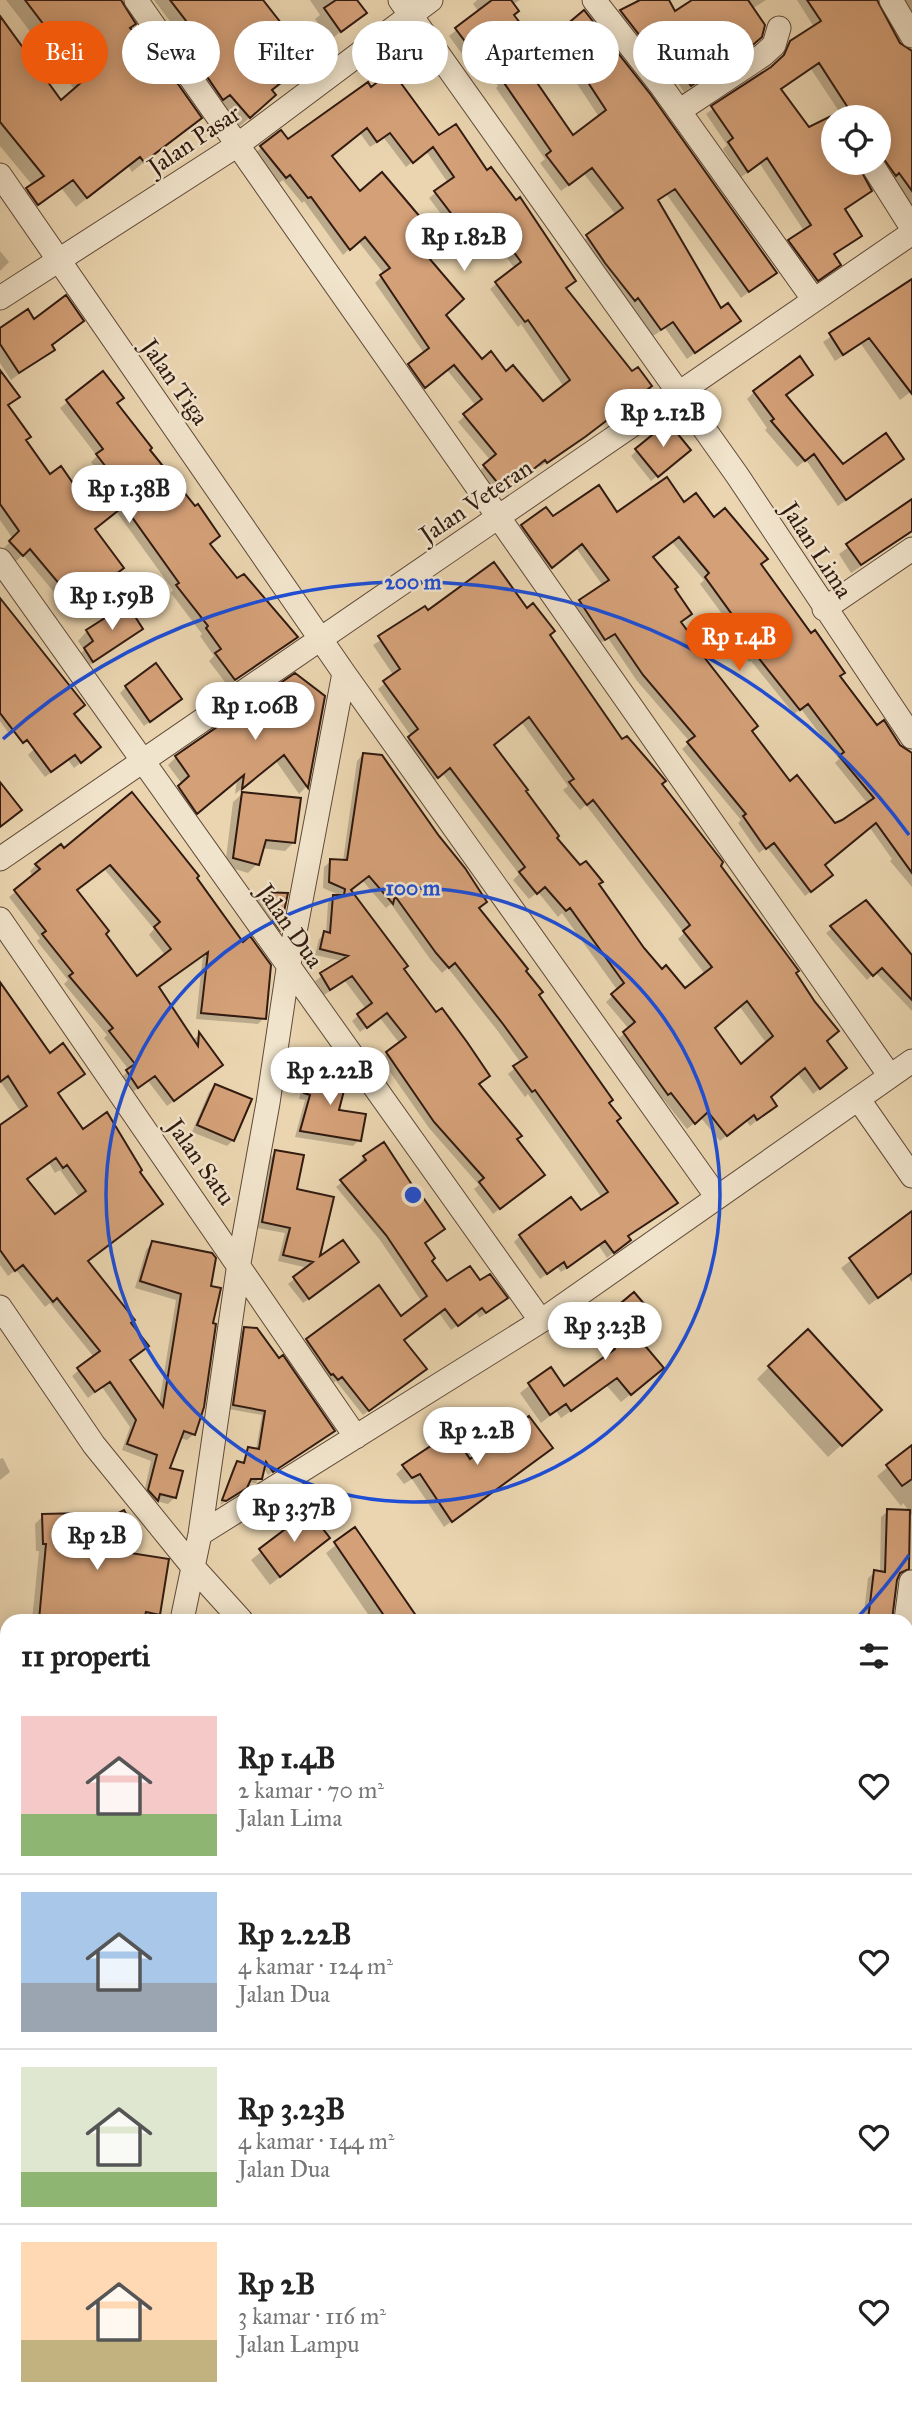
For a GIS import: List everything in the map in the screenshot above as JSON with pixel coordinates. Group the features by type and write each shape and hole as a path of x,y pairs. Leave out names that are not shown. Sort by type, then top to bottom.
{"street":[{"path":"136,0 890,1076"},
{"name":"Jalan Pasar","path":"0,298 236,146 405,7 431,0"},
{"path":"594,0 679,110 814,300"},
{"path":"891,0 912,36"},
{"name":"Jalan Lima","path":"405,7 737,475 824,609 903,707 912,737"},
{"path":"679,110 763,55 774,44 779,28"},
{"name":"Jalan Tiga","path":"0,175 344,673 717,1197"},
{"path":"878,175 912,231"},
{"name":"Jalan Veteran","path":"0,859 500,518 677,392 912,231"},
{"path":"824,609 912,549"},
{"name":"Jalan Dua","path":"0,560 288,969 541,1321"},
{"path":"184,1614 200,1534 239,1263 268,1103 288,969 344,673"},
{"name":"Jalan Satu","path":"0,919 239,1263 356,1437"},
{"path":"200,1534 541,1321 912,1061"},
{"path":"859,1100 912,1176"},
{"path":"0,1307 94,1445 193,1567 236,1614"},
{"path":"907,1614 911,1582"}],"building":[{"path":"25,0 121,0 134,21 122,21 122,84 178,84 202,118 144,162 140,157 87,198 73,180 38,205 26,188 44,176 0,122 0,16 21,45 21,84 49,84 61,100 79,84 108,84 108,21 41,21"},
{"path":"170,0 263,0 279,21 234,21 234,84 280,84 272,90 276,95 250,118 230,95 223,100 212,84 220,84 220,21 186,21"},
{"path":"336,0 357,0 367,13 352,21 341,32 338,21 333,21 324,8"},
{"path":"492,0 511,0 519,11 514,15 519,21 464,21"},
{"path":"640,0 669,0 675,11 692,0 748,0 765,25 762,37 754,44 754,21 633,21 633,27 620,10"},
{"path":"807,0 877,0 900,43 912,51 912,191 899,173 896,176 891,169 891,105 846,105 819,63 781,89 809,127 821,121 821,175 863,175 872,191 845,209 862,236 834,254 841,265 818,281 788,240 811,225 767,158 748,172 728,142 733,138 711,106 745,84 754,84 754,78 784,55 790,41 821,21"},
{"path":"584,10 593,21 571,21"},
{"path":"462,23 462,37 455,28"},
{"path":"619,54 633,72 633,84 642,84 651,95 777,273 749,292 675,189 658,200 721,308 728,303 741,321 695,353 673,322 661,330 638,298 635,301 605,263 586,235 623,208 592,168 569,185 546,155 551,151 505,84 538,84 573,135 606,110 589,84 619,84"},
{"path":"365,84 371,87 375,84 402,84 439,135 456,124 487,170 491,167 516,200 520,197 576,281 566,288 632,371 638,367 652,386 585,437 547,463 545,460 505,492 483,465 496,454 463,414 482,399 454,365 425,388 408,364 429,348 380,275 390,268 365,237 350,250 311,197 308,198 290,175 286,178 260,146 281,130 288,139","holes":["367,128 377,142 390,133 413,163 433,147 454,177 434,191 479,250 500,233 521,262 495,282 525,322 528,320 570,380 543,401 513,365 506,371 491,351 482,359 446,315 464,299 417,244 432,231 382,172 360,191 332,156"]},
{"path":"912,279 912,394 869,338 843,355 829,333"},
{"path":"66,295 84,321 52,345 55,350 19,373 0,344 0,328 28,309 34,319"},
{"path":"800,356 813,375 786,395 843,464 886,433 904,459 846,500 814,454 805,461 771,421 774,419 753,391"},
{"path":"0,370 20,397 8,405 31,437 26,440 50,474 61,466 84,499 113,476 96,454 103,449 66,400 103,371 124,398 117,403 152,448 150,450 195,506 198,504 220,536 210,544 237,578 244,574 298,637 235,680 215,653 221,649 206,628 208,626 176,585 179,583 124,506 95,529 124,568 76,604 30,549 23,556 9,541 19,531 0,504"},
{"path":"668,422 691,450 658,477 635,449"},
{"path":"667,477 684,502 696,493 714,517 725,508 768,559 761,564 811,633 815,630 845,673 840,676 877,725 884,720 900,745 912,753 912,873 876,823 825,865 833,875 811,892 774,843 766,849 743,816 746,814 687,742 695,736 643,675 615,634 605,640 579,600 609,580 582,544 552,568 521,525 546,507 553,516 599,485 617,512","holes":["679,537 709,573 705,577 736,620 731,623 755,658 757,656 800,710 808,704 844,752 839,756 874,798 842,820 835,823 797,775 790,781 752,731 758,726 690,639 692,637 681,622 692,614 675,589 678,587 653,557"]},
{"path":"912,499 912,531 861,565 846,544"},
{"path":"494,562 527,608 533,603 555,631 550,635 622,739 627,736 666,781 662,784 723,862 721,866 799,971 796,973 815,1002 839,1031 827,1041 847,1068 820,1089 805,1068 771,1097 777,1106 757,1120 754,1115 727,1136 708,1112 695,1124 671,1093 668,1095 623,1032 635,1022 611,994 624,983 570,908 566,911 545,887 537,894 519,872 525,867 450,768 438,778 408,737 418,729 383,681 400,669 378,636 425,606 428,610","holes":["529,717 574,779 569,782 587,805 593,800 690,925 683,931 712,967 685,988 666,965 662,969 644,948 599,884 603,882 586,861 580,865 557,838 559,836 526,791 528,790 494,745","747,1001 773,1036 741,1064 715,1028"]},
{"path":"0,598 85,705 74,714 101,747 81,763 75,755 51,772 27,740 23,743 0,713"},
{"path":"127,604 143,629 93,662 84,648 93,641 86,630"},
{"path":"156,663 182,699 150,722 125,686"},
{"path":"295,673 325,696 308,788 284,755 242,789 244,775 197,814 178,786 189,776 175,756"},
{"path":"363,753 382,755 465,868 487,902 479,908 528,969 526,971 543,992 539,995 613,1100 609,1103 621,1118 617,1121 678,1203 628,1236 631,1240 614,1253 605,1241 567,1268 564,1262 547,1274 519,1235 571,1197 581,1210 608,1192 535,1090 532,1092 513,1066 527,1057 503,1024 455,963 449,968 436,953 395,896 393,904 369,876 351,890 408,966 404,969 436,1012 442,1008 467,1042 490,1076 479,1084 522,1136 517,1139 545,1175 500,1209 479,1182 484,1178 434,1122 386,1052 406,1037 387,1013 367,1028 357,1014 372,1003 352,976 330,990 320,973 348,956 320,949 324,931 330,933 333,895 344,895 345,889 329,882 330,859 347,860"},
{"path":"0,782 22,810 0,827"},
{"path":"132,792 199,876 197,878 243,942 250,936 271,965 266,1019 201,1013 208,952 159,987 198,1046 199,1032 223,1065 174,1101 155,1076 138,1088 126,1070 135,1064 109,1031 113,1028 69,976 73,973 42,934 46,931 14,890 40,869 35,864 61,844 64,848","holes":["110,865 160,922 154,927 171,949 137,976 106,934 109,931 77,890"]},
{"path":"242,792 301,798 295,843 266,840 259,865 233,858"},
{"path":"260,892 288,893 280,930 273,920 275,918"},
{"path":"866,900 912,955 912,1000 882,968 873,976 830,926"},
{"path":"0,982 50,1053 63,1043 85,1074 58,1093 83,1129 107,1112 142,1170 140,1172 163,1204 88,1261 135,1320 131,1323 149,1346 130,1360 163,1407 181,1294 140,1281 152,1241 212,1253 216,1258 211,1286 221,1288 213,1323 216,1324 204,1407 195,1435 184,1431 170,1468 183,1471 176,1498 160,1494 158,1501 148,1490 157,1455 127,1444 136,1420 110,1382 95,1392 77,1368 100,1351 57,1298 53,1302 23,1265 15,1271 0,1250 0,1125 27,1106 8,1076 0,1082","holes":["56,1158 63,1168 67,1165 86,1191 55,1214 27,1179"]},
{"path":"311,1066 348,1075 339,1110 366,1114 361,1141 300,1131 310,1095 304,1093"},
{"path":"215,1084 252,1099 234,1141 197,1125"},
{"path":"384,1142 445,1229 425,1243 435,1258 432,1261 447,1281 470,1266 480,1280 490,1274 508,1298 486,1313 482,1308 458,1326 445,1309 404,1340 427,1369 369,1411 342,1377 338,1380 331,1375 306,1339 379,1285 401,1316 427,1296 386,1235 340,1180 366,1160 363,1156"},
{"path":"275,1150 304,1155 297,1189 334,1197 320,1256 343,1240 359,1262 309,1299 293,1277 313,1262 283,1255 290,1228 262,1222"},
{"path":"912,1211 912,1273 878,1298 849,1258"},
{"path":"634,1292 651,1312 631,1329 664,1368 631,1395 617,1378 571,1411 566,1404 550,1415 528,1383 551,1367 564,1386 615,1349 596,1324"},
{"path":"244,1327 257,1328 279,1358 283,1355 335,1431 273,1472 266,1462 262,1479 251,1479 247,1488 226,1501 222,1500 237,1461 244,1463 248,1447 259,1449 265,1411 233,1405"},
{"path":"808,1329 882,1410 842,1446 768,1366"},
{"path":"529,1416 553,1448 452,1522 420,1474 412,1478 402,1465 452,1432 470,1459"},
{"path":"912,1445 912,1479 902,1486 886,1465"},
{"path":"887,1509 910,1510 909,1569 900,1573 897,1580 893,1614 869,1614 874,1570 885,1572"},
{"path":"124,1510 136,1533 105,1549 169,1559 160,1614 40,1614 46,1544 43,1544 42,1514 85,1513 85,1530"},
{"path":"309,1511 330,1538 280,1577 259,1549"},
{"path":"355,1527 415,1614 383,1614 334,1542"}]}
